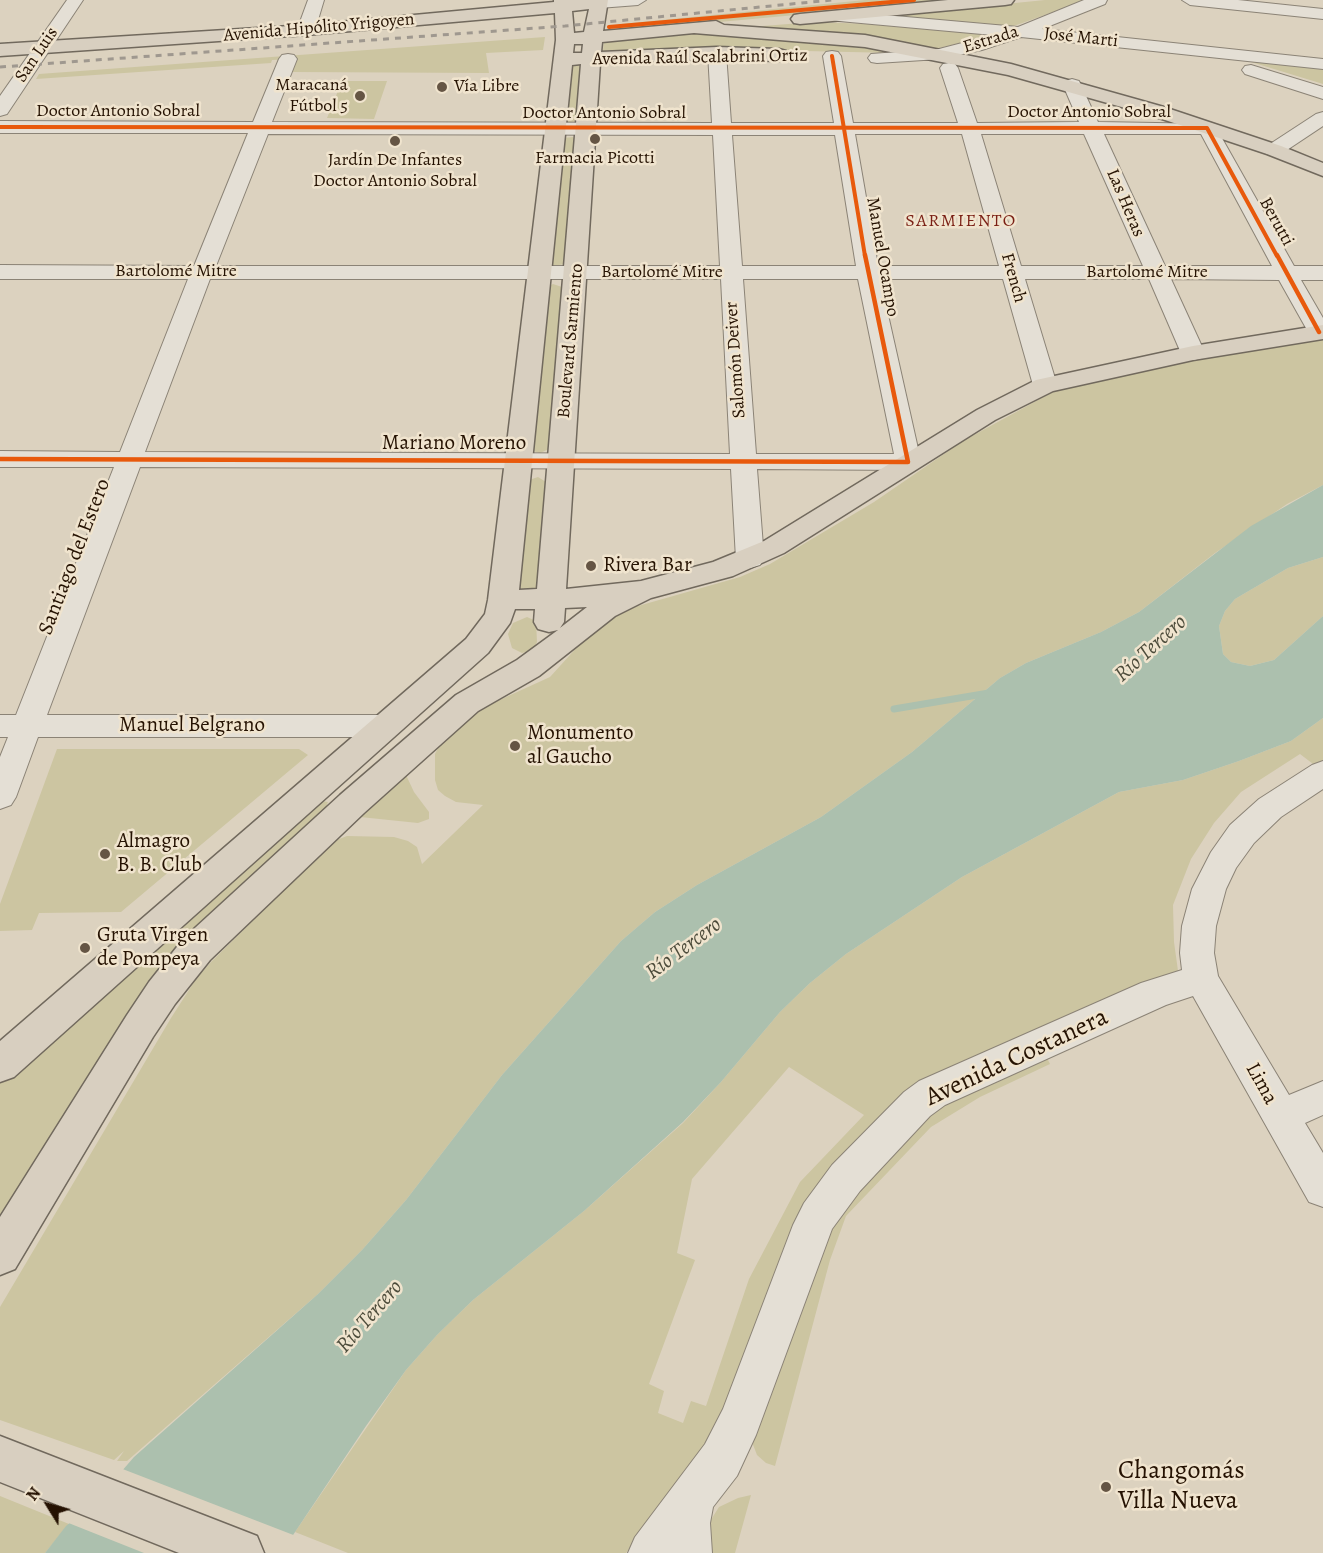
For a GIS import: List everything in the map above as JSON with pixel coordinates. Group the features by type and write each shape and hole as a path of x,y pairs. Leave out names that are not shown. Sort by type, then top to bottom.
{"main road":[{"path":"593,47 693,28 1005,0"},
{"name":"Avenida Hipólito Yrigoyen","path":"0,50 306,30 599,2"},
{"name":"Boulevard Sarmiento","path":"529,666 547,633 577,273 586,129 599,2"},
{"name":"Boulevard Sarmiento","path":"0,1065 317,784 477,646 499,616 503,600 564,49 563,4"},
{"name":"Avenida Raúl Scalabrini Ortiz","path":"693,28 865,41 1073,89 1157,111 1274,150 1323,170"},
{"name":"Avenida Raúl Scalabrini Ortiz","path":"564,49 593,47 944,61"},
{"path":"503,600 585,598 641,591 723,570 774,547 908,462 986,416 1045,385 1193,353 1321,332"},
{"path":"4,1243 140,1026 179,969 216,930 352,804 467,703 529,666 605,609 641,591"},
{"path":"489,632 489,642 493,651 509,666 529,666"},
{"path":"317,784 352,804"},
{"path":"0,1459 240,1553"}],"street":[{"name":"San Luis","path":"0,111 75,0"},
{"path":"306,30 316,0"},
{"name":"Avenida Hipólito Yrigoyen","path":"599,2 638,0"},
{"name":"Estrada","path":"944,61 976,46 1020,32 1100,0"},
{"path":"1190,0 1323,14"},
{"name":"José Marti","path":"839,16 1020,32 1323,64"},
{"path":"1184,49 1323,93"},
{"name":"Salomón Deiver","path":"717,53 750,559"},
{"name":"Manuel Ocampo","path":"832,56 846,129 868,273 908,462"},
{"name":"Santiago del Estero","path":"0,797 14,726 131,459 202,272 288,59"},
{"name":"French","path":"944,61 970,129 1045,385"},
{"name":"Las Heras","path":"1073,89 1193,353"},
{"path":"1274,150 1323,118"},
{"name":"Doctor Antonio Sobral","path":"0,127 1207,128"},
{"name":"Berutti","path":"1207,128 1321,332"},
{"name":"Bartolomé Mitre","path":"0,272 1323,273"},
{"name":"Mariano Moreno","path":"0,459 519,460 743,464 908,462"},
{"name":"Manuel Belgrano","path":"14,726 385,726"},
{"path":"1201,978 1197,953 1199,926 1209,890 1223,861 1242,834 1270,808 1323,773"},
{"name":"Lima","path":"1201,978 1323,1190"},
{"name":"Avenida Costanera","path":"651,1553 721,1460 741,1420 796,1266 818,1216 846,1178 917,1104 949,1084 1154,994 1201,978"},
{"path":"1279,1116 1323,1098"},
{"path":"689,1553 687,1523 693,1496"}],"shaded area":[{"path":"865,0 960,0 621,31 621,24"},
{"path":"1045,0 1087,0 1011,27 875,17"},
{"path":"814,22 996,34 935,49 750,27"},
{"path":"684,32 850,43 896,50 894,53 716,49 603,51 604,40"},
{"path":"545,37 543,50 486,53 489,73 292,72 296,59 272,60 271,63 36,79 39,74"},
{"path":"1238,58 1323,67 1323,84"},
{"path":"570,65 581,65 576,121 570,123 565,121"},
{"path":"342,81 387,81 374,119 327,118"},
{"path":"573,137 575,139 565,264 552,266 563,138"},
{"path":"553,284 562,287 549,449 540,453 533,451 549,286"},
{"path":"1323,338 1323,485 1287,504 1215,553 1139,612 1101,632 1026,663 1000,678 912,752 821,817 697,885 655,912 621,941 502,1075 406,1200 362,1250 318,1294 127,1461 117,1461 124,1451 114,1460 0,1420 0,1307 196,979 334,841 347,836 394,837 408,841 417,847 422,864 483,805 456,802 438,790 435,780 435,754 442,740 482,708 550,677 589,634 615,616 638,606 740,577 770,564 874,502 963,441 1060,388 1195,359"},
{"path":"538,477 546,482 537,589 536,591 519,591 529,480"},
{"path":"1323,557 1323,616 1274,660 1250,666 1231,662 1223,654 1219,626 1225,611 1235,599 1288,568"},
{"path":"527,617 536,621 537,642 533,650 522,653 512,648 508,634 513,623"},
{"path":"1323,718 1323,763 1317,767 1300,754 1241,792 1214,823 1191,859 1173,905 1178,971 902,1100 701,1456 626,1553 348,1553 295,1532 406,1370 437,1335 473,1300 584,1211 683,1123 780,1012 810,983 846,954 962,877 1119,792 1183,780 1291,741","holes":["789,1067 864,1115 800,1182 749,1279 706,1406 691,1401 683,1423 658,1413 664,1391 649,1384 695,1260 677,1253 692,1179"]},
{"name":"Almagro B. B. Club","path":"57,749 299,749 308,755 121,912 39,913 32,930 0,931 0,904"},
{"path":"406,775 414,792 429,812 429,819 418,823 360,817"},
{"path":"322,801 328,802 326,807 177,946 148,981 59,1129 0,1219 0,1083"},
{"path":"1046,1056 1050,1064 980,1097 931,1127 846,1216 830,1260 775,1466 766,1463 757,1455 752,1442 827,1225 921,1119 948,1102"},
{"path":"751,1495 735,1553 701,1553 707,1526 719,1507"},
{"path":"0,1496 69,1524 45,1553 0,1553"}],"water":[{"name":"Río Tercero","path":"1323,485 1323,557 1288,568 1235,599 1225,611 1219,626 1223,654 1231,662 1250,666 1274,660 1323,616 1323,718 1291,741 1239,761 1183,780 1119,792 962,877 846,954 810,983 780,1012 721,1082 683,1122 584,1211 473,1300 437,1335 406,1370 281,1553 45,1553 66,1526 95,1502 134,1457 318,1294 362,1250 406,1200 502,1075 621,941 655,912 697,885 821,817 912,752 1000,678 1026,663 1101,632 1139,612 1251,526"}],"pier":[{"path":"120,1468 296,1536 285,1553 144,1553 66,1522 93,1500"}],"waterway":[{"path":"894,709 989,693"}],"railway":[{"path":"0,67 565,26 832,0"}],"cycle path":[{"path":"609,27 914,0"},
{"path":"0,459 908,462 868,273 832,56"},
{"path":"0,127 1207,128 1319,332"}],"place":[{"name":"Vía Libre","path":"442,87"},
{"name":"Maracaná Fútbol 5","path":"360,96"},
{"name":"Farmacia Picotti","path":"595,139"},
{"name":"Jardín De Infantes Doctor Antonio Sobral","path":"395,141"},
{"name":"Rivera Bar","path":"591,566"},
{"name":"Monumento al Gaucho","path":"515,746"},
{"name":"Almagro B. B. Club","path":"105,854"},
{"name":"Gruta Virgen de Pompeya","path":"85,948"},
{"name":"Changomás Villa Nueva","path":"1106,1487"}],"district":[{"name":"SARMIENTO","path":"961,222"}]}
